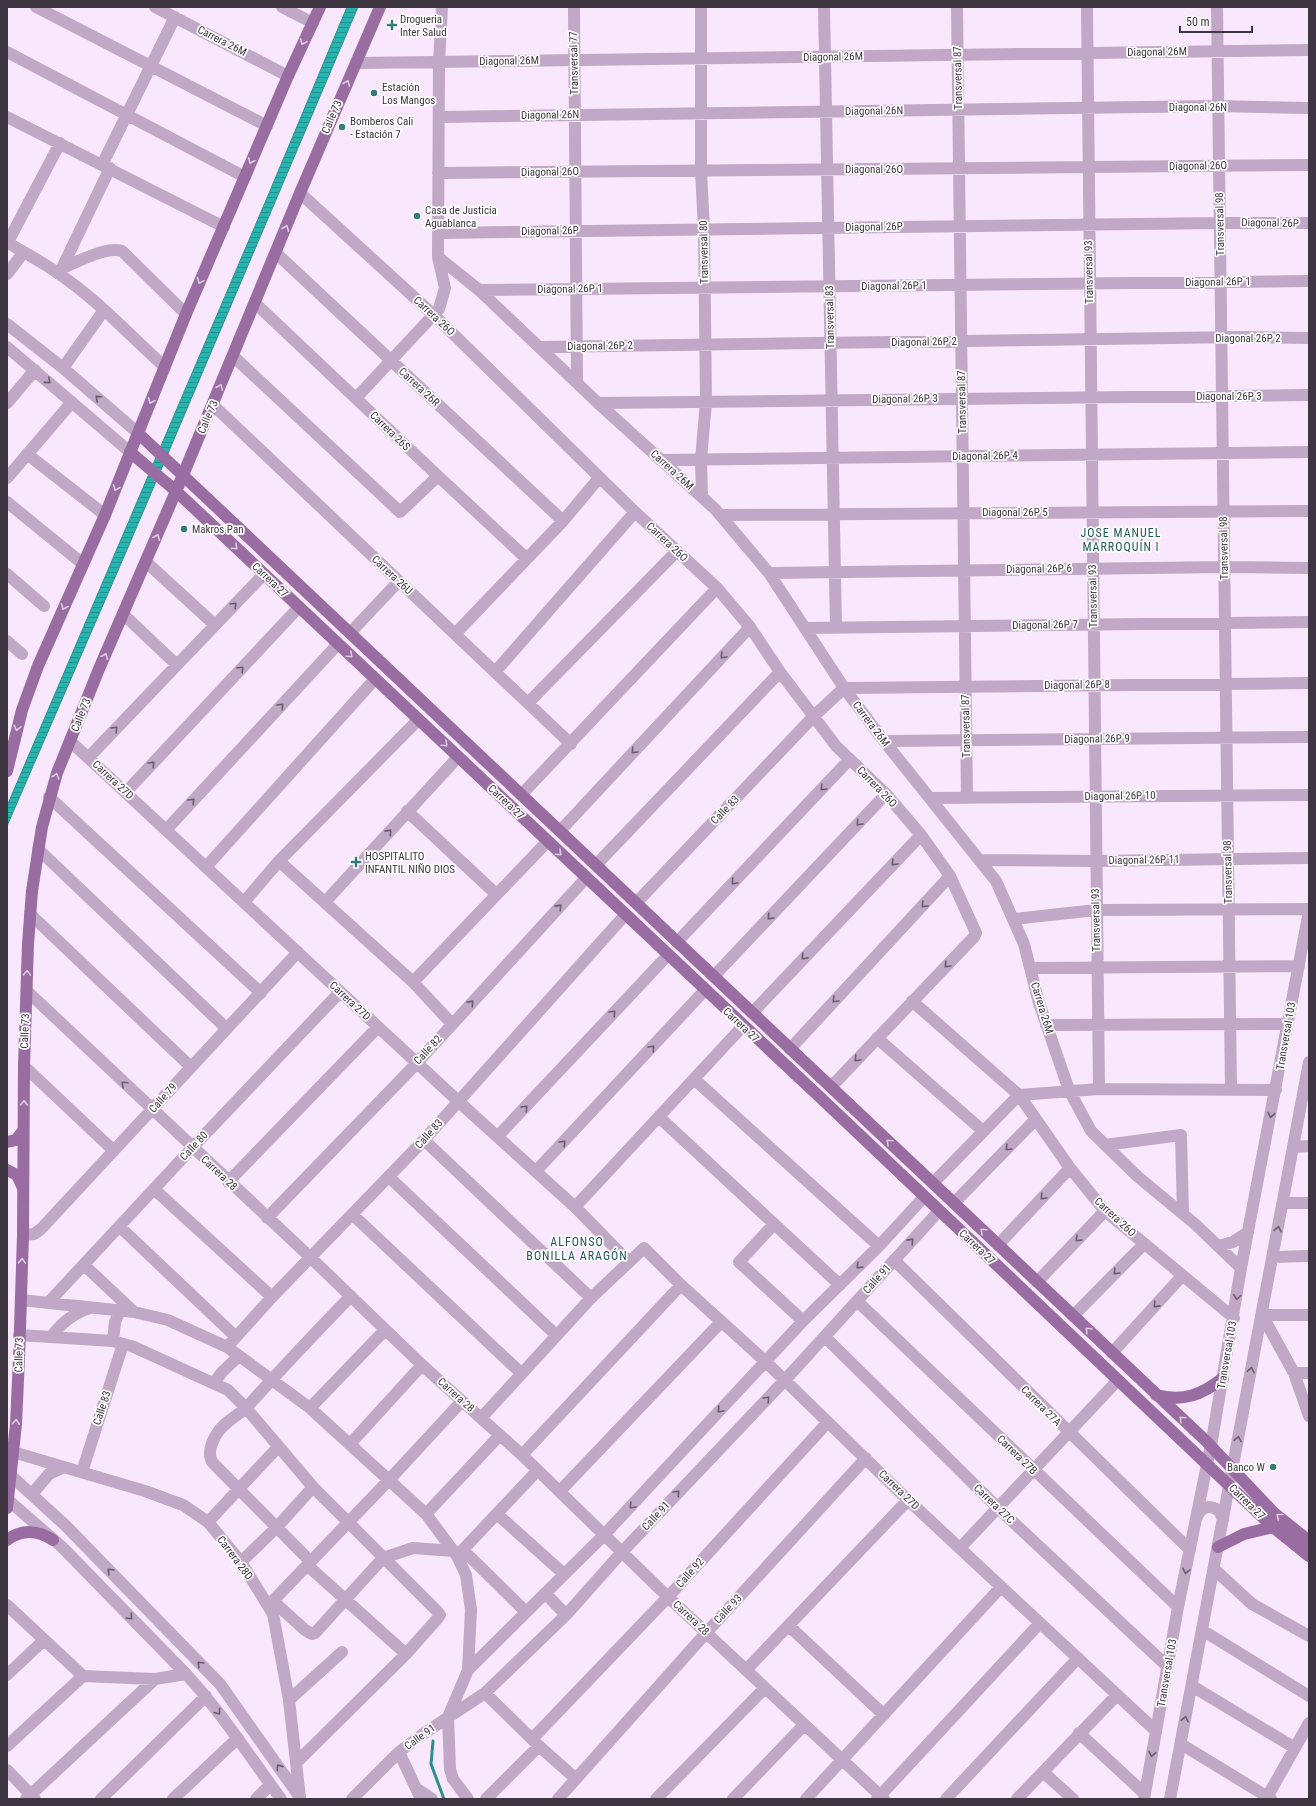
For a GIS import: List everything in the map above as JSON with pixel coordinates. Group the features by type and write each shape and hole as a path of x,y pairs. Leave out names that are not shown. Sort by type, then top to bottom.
{"main road":[{"path":"7,771 18,723 29,687 105,516 186,314 266,126 320,7"},
{"name":"Calle 73","path":"9,1473 13,1452 19,1359 24,1193 24,1066 30,914 38,849 49,797 70,741 123,614 213,405 300,193 380,7"},
{"path":"138,434 183,475"},
{"path":"130,452 176,491"},
{"name":"Carrera 27","path":"183,475 1210,1446 1274,1513 1309,1540"},
{"name":"Carrera 27","path":"176,491 1273,1527 1309,1556"},
{"path":"7,1142 16,1140 23,1131"},
{"path":"7,1170 13,1172 20,1179 24,1193"},
{"path":"1156,1395 1182,1398 1211,1388 1223,1378"},
{"path":"7,1503 9,1473"},
{"path":"1218,1547 1244,1534 1273,1527"},
{"path":"7,1540 21,1533 29,1532 46,1535 53,1540"}],"street":[{"path":"36,7 266,126"},
{"name":"Carrera 26M","path":"155,7 288,76"},
{"path":"282,7 313,23"},
{"path":"356,398 439,309 445,288 438,257 439,62 442,7"},
{"name":"Transversal 77","path":"574,7 577,382"},
{"name":"Transversal 80","path":"701,7 701,171 704,229 704,345 706,402 701,459 702,497"},
{"name":"Transversal 83","path":"824,7 836,628"},
{"name":"Transversal 87","path":"957,7 967,798"},
{"name":"Transversal 93","path":"1087,7 1098,1089"},
{"name":"Transversal 98","path":"1217,7 1230,966 1230,1089"},
{"path":"61,271 127,115 175,17"},
{"name":"Diagonal 26M","path":"356,63 1309,50"},
{"path":"7,52 245,177"},
{"name":"Diagonal 26N","path":"439,117 1218,106 1309,108"},
{"path":"7,117 224,227"},
{"path":"60,143 7,242 22,253 61,271 165,367"},
{"name":"Diagonal 26O","path":"438,173 1309,165"},
{"name":"Carrera 26O","path":"300,193 434,315 599,478 717,588 750,627 780,672 836,746 886,794 921,835 950,876 976,933 974,937 912,1001 1019,1095 1035,1120 1070,1168 1105,1211 1234,1318"},
{"name":"Diagonal 26P","path":"438,233 1089,224 1309,223"},
{"path":"61,271 106,251 115,249 122,251 186,314"},
{"path":"7,274 22,253"},
{"name":"Carrera 26R","path":"276,253 563,521"},
{"name":"Carrera 26M","path":"438,257 479,290 598,403 721,515 769,573 844,688 884,741 996,881 1024,944 1066,1091 1091,1131 1137,1176 1183,1214 1241,1268"},
{"name":"Diagonal 26P 1","path":"479,290 1309,282"},
{"name":"Carrera 26S","path":"255,303 526,558"},
{"path":"63,368 104,310"},
{"path":"7,324 63,368 138,434"},
{"name":"Diagonal 26P 2","path":"539,347 1309,338"},
{"path":"7,347 36,370 130,452"},
{"path":"233,356 400,512 438,476"},
{"path":"7,403 36,370"},
{"name":"Diagonal 26P 3","path":"598,403 1309,395"},
{"path":"7,478 72,402"},
{"name":"Carrera 26U","path":"213,405 571,744"},
{"name":"Diagonal 26P 4","path":"660,460 1309,452"},
{"path":"28,454 105,516"},
{"path":"455,634 563,521 599,478"},
{"path":"7,502 83,564"},
{"name":"Diagonal 26P 5","path":"721,515 1309,511"},
{"path":"494,672 635,512"},
{"path":"528,703 677,551"},
{"path":"146,562 215,625"},
{"name":"Diagonal 26P 6","path":"769,573 1092,568 1309,568"},
{"path":"7,574 44,606"},
{"path":"88,758 264,574"},
{"path":"350,633 399,581"},
{"path":"522,794 571,744 717,588"},
{"path":"126,792 299,607"},
{"path":"123,614 177,665"},
{"name":"Diagonal 26P 7","path":"805,628 1309,622"},
{"path":"560,831 750,627"},
{"path":"7,641 22,654"},
{"path":"166,830 338,644"},
{"path":"596,865 780,672"},
{"path":"206,867 375,679"},
{"name":"Diagonal 26P 8","path":"844,688 1309,684"},
{"name":"Calle 83","path":"636,903 814,716 844,688"},
{"path":"244,902 279,861 418,720"},
{"name":"Diagonal 26P 9","path":"884,741 1309,737"},
{"name":"Carrera 27D","path":"70,741 458,1101 575,1207 629,1262 644,1248 681,1285 785,1380 908,1500 1156,1731"},
{"path":"325,902 458,757"},
{"path":"677,942 850,759"},
{"path":"714,976 886,794"},
{"name":"Diagonal 26P 10","path":"930,798 1309,795"},
{"path":"49,797 261,993"},
{"path":"407,811 496,894"},
{"path":"752,1013 921,835"},
{"path":"413,982 496,894 548,842"},
{"path":"38,849 226,1028"},
{"name":"Diagonal 26P 11","path":"979,860 1095,861 1309,858"},
{"path":"279,861 413,982 452,1024"},
{"path":"790,1049 950,876"},
{"name":"Calle 82","path":"266,1218 417,1063 586,878"},
{"path":"1014,920 1096,910 1309,910"},
{"name":"Transversal 103","path":"1144,1797 1167,1666 1223,1378 1241,1268 1309,910"},
{"path":"30,914 191,1067"},
{"name":"Calle 83","path":"227,1347 310,1257 353,1215 424,1140 625,915"},
{"name":"Calle 79","path":"23,1235 34,1234 39,1231 153,1111 226,1028 261,993 298,952"},
{"path":"498,1136 668,955"},
{"path":"1030,968 1299,966"},
{"path":"536,1171 705,990"},
{"name":"Carrera 28","path":"26,991 266,1218 310,1257 422,1365 522,1455 706,1633 804,1725 844,1760 881,1798"},
{"name":"Calle 80","path":"48,1303 340,992"},
{"path":"831,1088 912,1001"},
{"path":"1046,1025 1230,1023 1288,1024"},
{"path":"575,1207 743,1026"},
{"path":"228,1182 378,1027"},
{"path":"877,1038 983,1131"},
{"path":"1170,1799 1293,1146 1306,1089 1309,1062"},
{"path":"24,1066 114,1151"},
{"path":"694,1079 879,1246"},
{"path":"933,1183 1019,1095 1098,1089 1276,1090"},
{"path":"659,1117 840,1285"},
{"path":"954,1203 1035,1120"},
{"path":"1105,1145 1181,1135 1183,1214"},
{"path":"424,1140 591,1298"},
{"path":"1293,1146 1309,1146"},
{"path":"998,1245 1070,1168"},
{"path":"389,1177 556,1336"},
{"path":"154,1189 272,1297"},
{"name":"Calle 91","path":"468,1670 604,1535 765,1361 879,1246 924,1197"},
{"path":"1283,1203 1309,1203"},
{"path":"915,1207 924,1212 929,1220"},
{"name":"Calle 91","path":"352,1799 399,1752 485,1693 566,1615 622,1552 825,1337 929,1220 939,1211"},
{"path":"1037,1282 1105,1211"},
{"path":"353,1215 520,1373"},
{"path":"774,1224 739,1262 803,1321"},
{"path":"120,1227 236,1337"},
{"path":"1218,1246 1233,1242 1248,1232"},
{"path":"1073,1316 1144,1244"},
{"path":"1273,1257 1309,1256"},
{"name":"Carrera 27A","path":"894,1260 1190,1550"},
{"path":"481,1418 520,1373 591,1298 629,1262"},
{"path":"84,1265 134,1312"},
{"path":"1112,1353 1182,1276"},
{"path":"522,1455 681,1285"},
{"path":"351,1296 270,1380 246,1408 220,1428 213,1442 210,1456 213,1463 277,1526 309,1563 406,1654"},
{"path":"21,1300 134,1312 168,1320 227,1347 310,1408 350,1444 387,1482 426,1514 458,1552 526,1612"},
{"name":"Carrera 27B","path":"857,1301 1178,1608"},
{"path":"52,1336 58,1327 68,1318 91,1307"},
{"name":"Calle 83","path":"82,1472 118,1343 115,1322 120,1310"},
{"path":"1262,1315 1309,1315"},
{"path":"1262,1315 1294,1373 1309,1416"},
{"path":"560,1492 721,1322"},
{"path":"310,1408 385,1330"},
{"path":"19,1335 52,1336 118,1343 134,1347 214,1383 232,1393 313,1487 350,1519 383,1558 440,1615 406,1654 297,1762"},
{"name":"Carrera 27C","path":"825,1337 998,1508 1167,1666"},
{"path":"214,1383 222,1372 239,1356"},
{"path":"350,1444 422,1365"},
{"path":"1294,1373 1309,1373"},
{"path":"960,1548 1118,1380"},
{"path":"462,1401 271,1604 305,1630 312,1634 318,1631 345,1598 383,1558 413,1548 458,1552 497,1514 537,1470"},
{"name":"Calle 92","path":"486,1799 536,1742 828,1422"},
{"path":"426,1514 500,1435"},
{"path":"208,1522 278,1447"},
{"name":"Carrera 28D","path":"13,1452 174,1500 208,1522 241,1562 271,1604 289,1700 301,1798"},
{"name":"Calle 93","path":"558,1799 706,1633 866,1458"},
{"path":"32,1494 49,1474 64,1467"},
{"name":"Carrera 28D","path":"9,1473 75,1535 220,1684 301,1798"},
{"path":"241,1562 313,1487"},
{"path":"746,1670 908,1500"},
{"path":"7,1503 62,1547 186,1674 206,1696 238,1738 281,1799"},
{"path":"1197,1517 1201,1509 1212,1507 1220,1512 1223,1520"},
{"path":"497,1514 564,1574"},
{"path":"458,1552 466,1575 471,1610 468,1670 448,1717 450,1769 453,1779 468,1799"},
{"path":"1214,1569 1252,1604 1309,1636"},
{"path":"806,1799 844,1760 1001,1587"},
{"path":"545,1593 566,1615"},
{"path":"7,1605 83,1676 155,1678 186,1674"},
{"path":"881,1798 1040,1622"},
{"path":"788,1626 884,1715"},
{"path":"1202,1630 1309,1696"},
{"path":"7,1675 44,1640"},
{"path":"289,1700 342,1652"},
{"path":"946,1799 1078,1658"},
{"path":"7,1746 83,1676"},
{"path":"7,1770 31,1798 155,1678"},
{"path":"1192,1686 1295,1748"},
{"path":"656,1799 765,1688"},
{"path":"485,1693 576,1779"},
{"path":"1017,1799 1116,1695"},
{"path":"101,1799 206,1696"},
{"path":"1181,1744 1268,1798 1309,1723"},
{"path":"733,1799 804,1725"},
{"path":"1079,1733 1144,1797"},
{"path":"173,1799 238,1738"},
{"path":"399,1752 419,1794 432,1799"},
{"path":"1043,1772 1073,1799"},
{"path":"256,1799 270,1785"}],"shaded area":[{"path":"347,7 358,7 126,552 7,826 7,806"}],"waterway":[{"path":"433,1741 431,1764 444,1799"}],"place":[{"name":"Drogueria Inter Salud","path":"392,25"},
{"name":"Estación Los Mangos","path":"374,93"},
{"name":"Bomberos Cali - Estación 7","path":"342,127"},
{"name":"Casa de Justicia Aguablanca","path":"417,216"},
{"name":"Makros Pan","path":"184,529"},
{"name":"HOSPITALITO INFANTIL NIÑO DIOS","path":"356,862"},
{"name":"Banco W","path":"1273,1467"}],"district":[{"name":"JOSE MANUEL MARROQUÍN I","path":"1121,540"},
{"name":"ALFONSO BONILLA ARAGÓN","path":"577,1249"}]}
